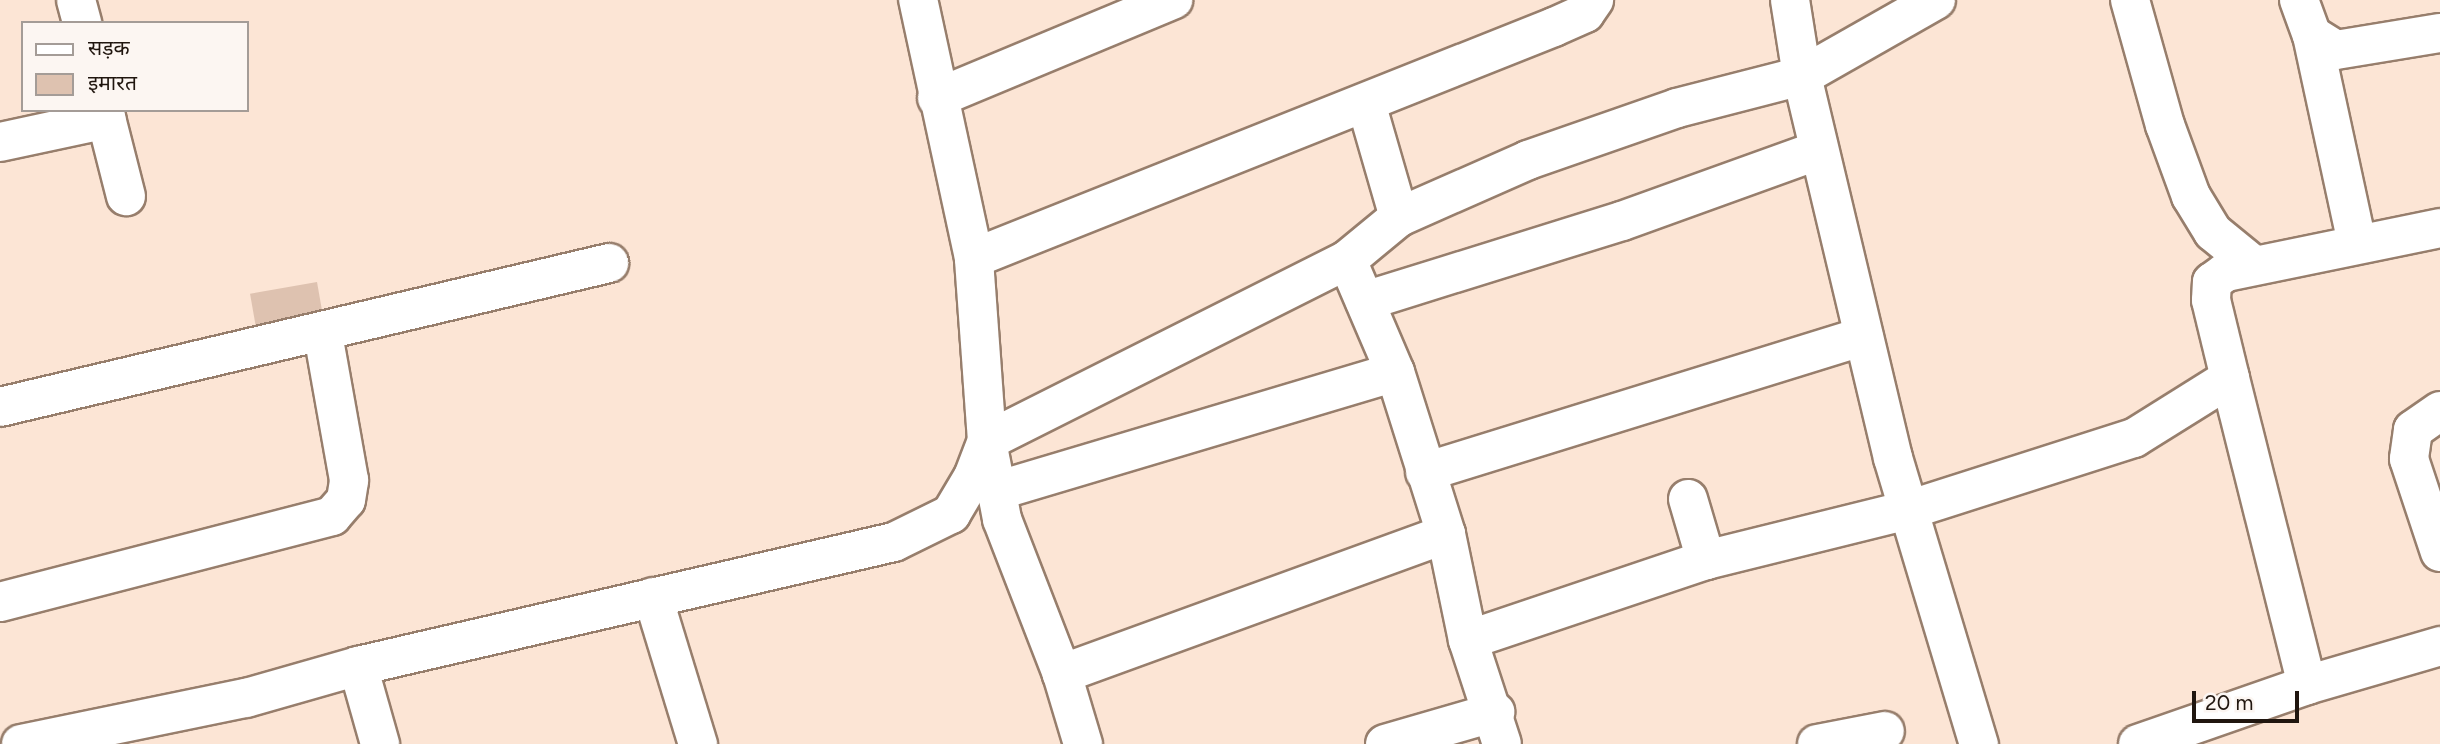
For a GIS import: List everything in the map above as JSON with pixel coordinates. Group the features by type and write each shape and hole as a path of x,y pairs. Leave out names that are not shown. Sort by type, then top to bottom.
{"street":[{"path":"76,0 81,21"},
{"path":"918,0 937,98 974,258 987,441 999,505 1062,674 1083,744"},
{"path":"937,98 1172,0"},
{"path":"974,258 1585,13 1594,0"},
{"path":"1790,0 1802,76 1863,337 1908,510 1979,744"},
{"path":"951,514 973,477 987,441 1347,260 1399,217 1541,155 1677,108 1802,76 1936,0"},
{"path":"2130,0 2191,196 2213,232 2251,263"},
{"path":"2299,0 2312,35 2357,243"},
{"path":"2312,35 2336,50 2440,33"},
{"path":"1366,103 1399,217"},
{"path":"0,142 105,115 126,196"},
{"path":"1365,301 1622,221 1819,150"},
{"path":"2307,685 2211,300 2212,282 2251,263 2440,228"},
{"path":"1347,260 1395,372 1446,534 1468,640 1499,728 1385,744"},
{"path":"0,407 323,334 609,263"},
{"path":"0,603 332,516 346,500 349,480 323,334"},
{"path":"1425,472 1863,337"},
{"path":"21,744 246,698 358,666 894,542 951,514 999,505 1395,372"},
{"path":"1468,640 1706,560 1908,510 2134,438 2230,378"},
{"path":"2440,411 2413,430 2409,459 2440,552"},
{"path":"1688,499 1706,560"},
{"path":"1062,674 1446,534"},
{"path":"653,597 698,744"},
{"path":"2138,744 2307,685 2440,646"},
{"path":"358,666 380,744"},
{"path":"1817,744 1885,731"}],"building":[{"path":"317,282 323,315 256,327 250,294"}]}
